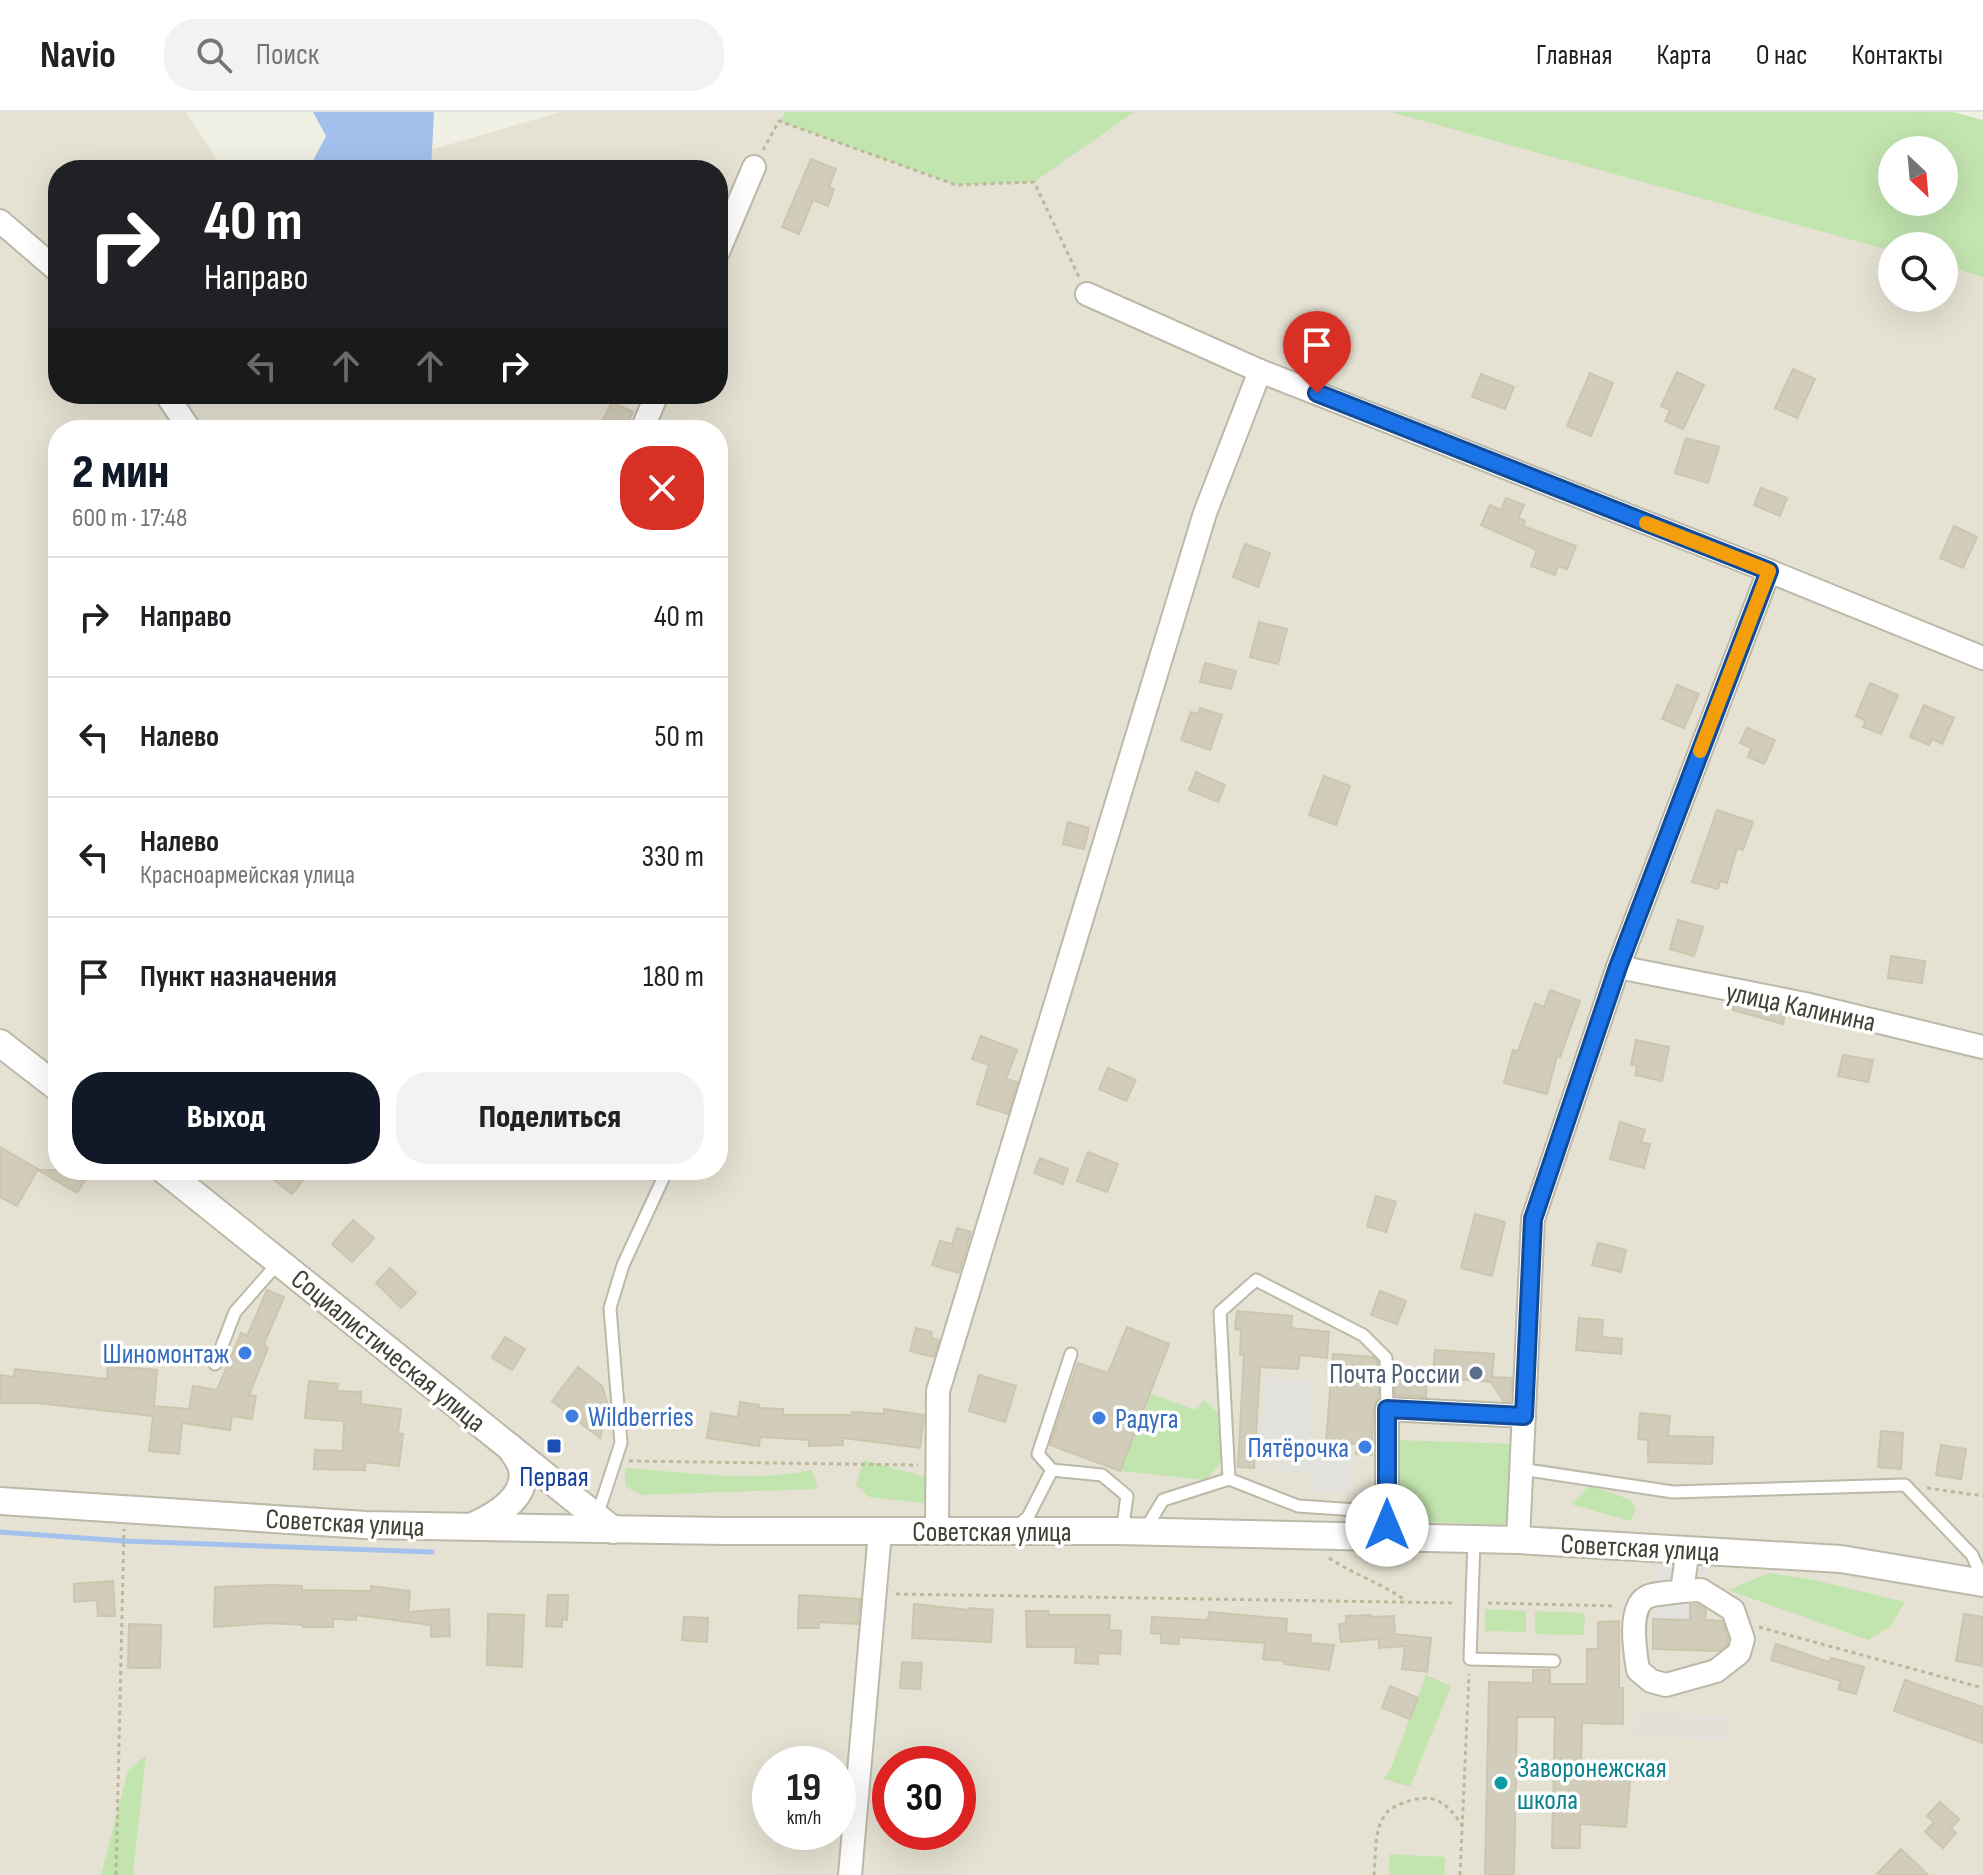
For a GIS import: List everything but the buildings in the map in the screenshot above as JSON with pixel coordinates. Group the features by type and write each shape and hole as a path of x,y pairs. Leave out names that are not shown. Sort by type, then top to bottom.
{"street":[{"path":"728,228 754,167"},
{"path":"0,221 48,262"},
{"path":"1087,294 1260,371 1983,658"},
{"path":"937,1530 938,1391 1205,513 1260,371"},
{"path":"1518,1540 1533,1219 1618,967 1769,571"},
{"name":"улица Калинина","path":"1618,967 1805,1004 1983,1047"},
{"path":"0,1043 48,1080"},
{"name":"Социалистическая улица","path":"183,1180 279,1262 605,1523"},
{"path":"1387,1525 1387,1409 1524,1416"},
{"path":"472,1527 502,1512 517,1491 522,1479 521,1466 511,1448"},
{"name":"Советская улица","path":"0,1501 366,1525 472,1527 605,1523 880,1532 1136,1532 1387,1525 1474,1539 1841,1559 1983,1581"},
{"path":"850,1875 880,1532"},
{"path":"1682,1591 1688,1549"},
{"path":"1701,1590 1733,1610 1743,1639 1742,1647 1716,1671 1661,1684 1646,1678 1638,1670 1634,1620 1638,1606 1648,1596 1682,1591 1701,1590"}],"lane":[{"path":"605,1523 615,1460 621,1443 610,1308 623,1265 662,1180"},
{"path":"215,1364 235,1312 279,1262"},
{"path":"1229,1479 1220,1312 1256,1280 1363,1335 1379,1350 1386,1358 1387,1409"},
{"path":"1071,1354 1038,1454 1052,1470 1102,1475 1127,1496 1124,1518 1136,1532 1163,1500 1229,1479 1298,1506 1387,1525"},
{"path":"1521,1469 1673,1492 1905,1485 1972,1555 1983,1581"},
{"path":"1011,1530 1028,1517 1052,1470"},
{"path":"1474,1539 1470,1659 1554,1661"}],"path":[{"path":"754,167 779,121 956,185 1034,182 1087,294"},
{"path":"615,1460 937,1465"},
{"path":"1905,1485 1983,1496"},
{"path":"116,1875 125,1509"},
{"path":"1323,1554 1345,1569 1387,1587 1408,1602"},
{"path":"875,1595 1638,1606"},
{"path":"1736,1620 1983,1688"},
{"path":"1460,1875 1470,1659"},
{"path":"1374,1875 1381,1820 1391,1808 1421,1797 1439,1800 1462,1825"}],"shaded area":[{"path":"0,112 186,112 217,160 48,160 48,404 728,404 728,160 396,160 560,112 1648,112 1878,197 1878,216 1958,216 1958,205 1983,210 1983,1875 0,1875"},
{"path":"1264,1377 1311,1379 1308,1446 1352,1449 1351,1493 1314,1491 1314,1472 1260,1470"},
{"path":"1652,1561 1708,1565 1706,1605 1690,1605 1690,1620 1653,1619"},
{"path":"1634,1710 1728,1716 1726,1741 1633,1736"}],"green space":[{"path":"786,112 1134,112 1034,182 956,185 779,121"},
{"path":"1391,112 1953,112 1983,120 1983,277 1958,269 1958,232 1878,232 1878,247"},
{"path":"1151,1394 1196,1410 1204,1400 1220,1415 1222,1461 1206,1480 1120,1471"},
{"path":"1394,1440 1518,1444 1516,1525 1391,1521"},
{"path":"864,1460 927,1477 931,1504 869,1497 856,1485"},
{"path":"625,1468 743,1476 812,1470 818,1489 641,1495 625,1486"},
{"path":"1590,1485 1631,1500 1636,1510 1630,1521 1571,1504"},
{"path":"1769,1573 1814,1580 1905,1602 1890,1627 1868,1640 1728,1590"},
{"path":"1485,1609 1526,1611 1526,1632 1485,1631"},
{"path":"1535,1611 1585,1613 1584,1635 1535,1634"},
{"path":"1426,1675 1451,1686 1410,1787 1384,1779"},
{"path":"146,1755 135,1875 101,1875 128,1771"},
{"path":"1390,1854 1445,1857 1444,1875 1389,1875"}],"water":[{"path":"313,112 434,112 432,160 313,160 326,136"}],"waterway":[{"path":"0,1532 124,1541 432,1552"}],"slow traffic":[{"path":"1646,523 1769,571 1700,751"}],"place":[{"name":"Шиномонтаж","path":"245,1353"},
{"name":"Почта России","path":"1476,1373"},
{"name":"Wildberries","path":"572,1416"},
{"name":"Радуга","path":"1099,1418"},
{"name":"Первая","path":"554,1446"},
{"name":"Пятёрочка","path":"1365,1447"},
{"name":"Заворонежская школа","path":"1501,1783"}],"route":[{"path":"1317,393 1769,571 1618,967 1533,1219 1524,1416 1387,1409 1387,1525"}]}
